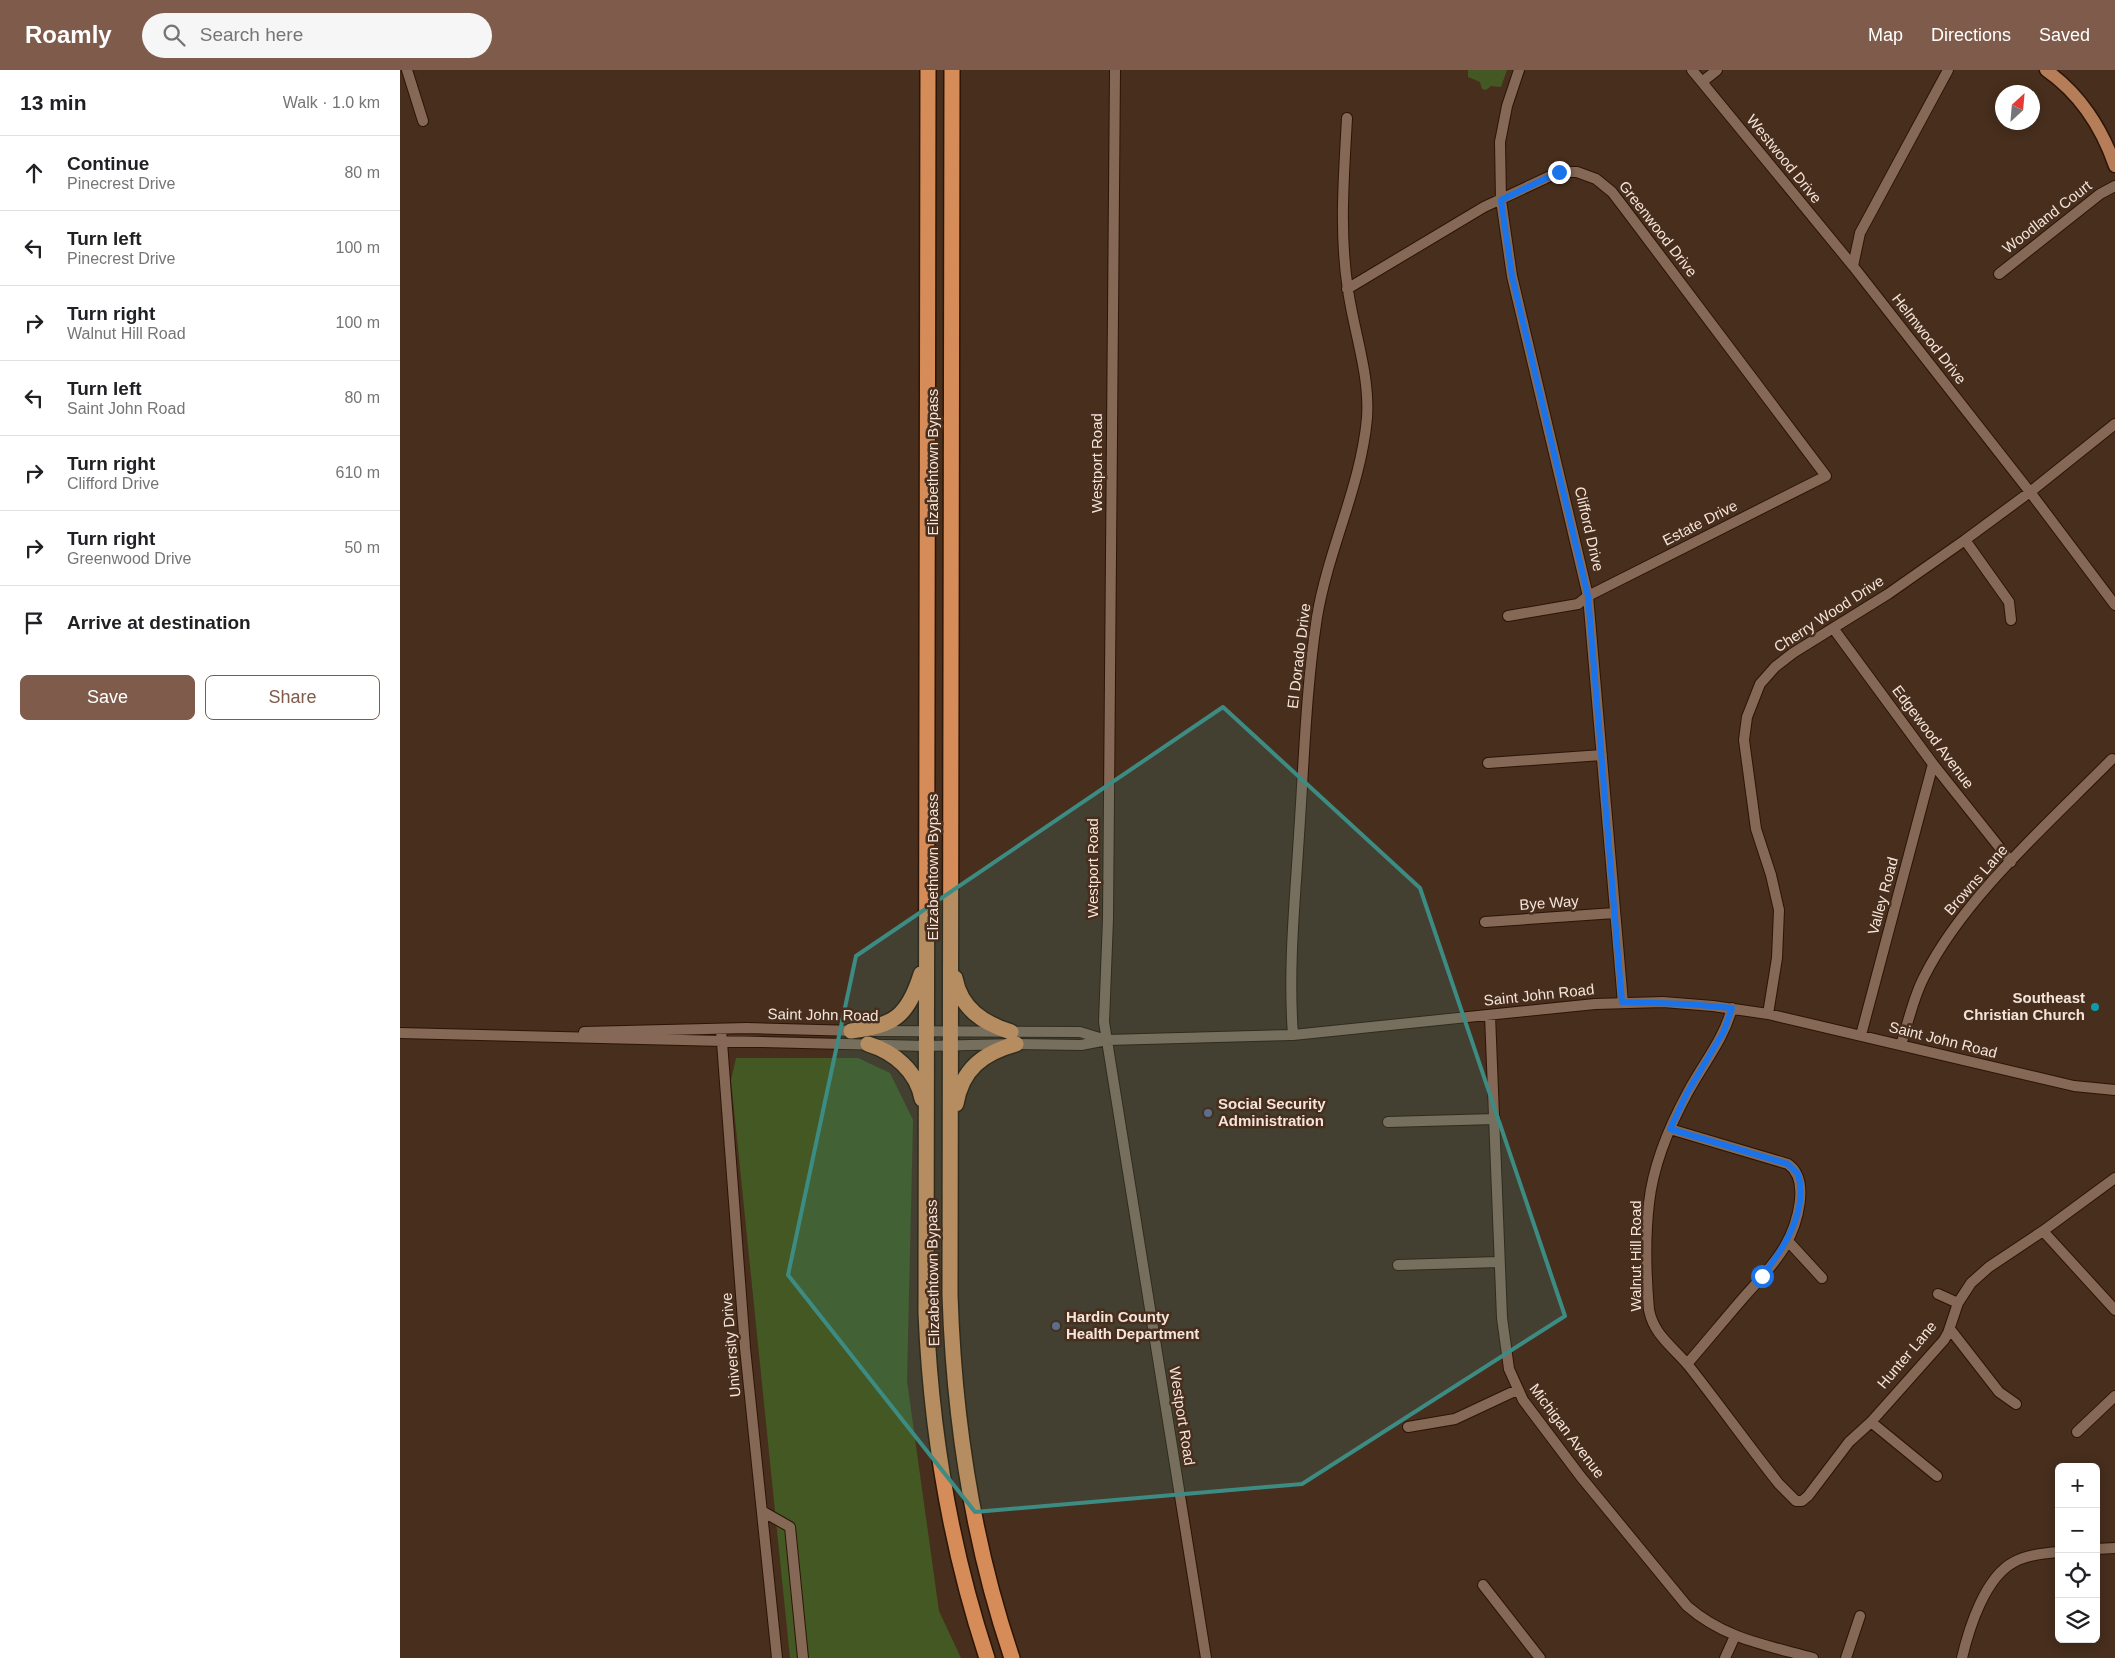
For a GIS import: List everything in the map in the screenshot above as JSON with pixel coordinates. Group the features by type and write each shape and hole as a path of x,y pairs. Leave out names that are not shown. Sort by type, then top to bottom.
{"highway":[{"name":"Elizabethtown Bypass","path":"928,70 926,1313 935,1434 946,1506 961,1571 987,1658"},
{"name":"Elizabethtown Bypass","path":"952,70 951,1324 961,1443 977,1536 1012,1658"},
{"path":"851,1031 881,1027 903,1013 916,990 926,953"},
{"path":"950,953 956,982 966,1005 985,1022 1014,1038 976,1062 967,1072 957,1098 950,1142"},
{"path":"868,1044 899,1060 915,1079 920,1091 926,1142"}],"main road":[{"path":"2046,70 2080,101 2091,116 2108,147 2115,166"}],"street":[{"path":"406,70 423,121"},
{"name":"Westport Road","path":"1115,70 1108,919 1104,1022 1206,1658"},
{"name":"Clifford Drive","path":"1519,70 1507,106 1501,137 1501,200 1512,276 1588,596 1622,1002"},
{"name":"Westwood Drive","path":"1692,70 1853,266"},
{"path":"1702,82 1717,70"},
{"path":"1853,266 1860,233 1948,70"},
{"name":"El Dorado Drive","path":"1293,1035 1291,1008 1296,886 1314,646 1322,591 1356,473 1367,419 1368,398 1364,370 1347,289 1342,212 1347,118"},
{"name":"Greenwood Drive","path":"1347,289 1484,207 1559,172 1587,174 1604,185 1625,209 1826,476"},
{"name":"Woodland Court","path":"1999,274 2100,194 2115,186"},
{"name":"Helmwood Drive","path":"1853,266 2030,492 2115,605"},
{"name":"Cherry Wood Drive","path":"1768,1014 1777,958 1780,920 1771,875 1756,829 1744,740 1747,717 1755,694 1767,674 1793,653 1888,594 1965,540 2030,492 2115,424"},
{"name":"Estate Drive","path":"1508,616 1578,604 1588,596 1826,476"},
{"path":"1965,540 2009,602 2010,620"},
{"name":"Edgewood Avenue","path":"1833,628 1933,764 2011,862"},
{"path":"1488,763 1602,755"},
{"name":"Browns Lane","path":"1902,1045 1917,994 1939,951 1957,924 2011,862 2112,759"},
{"name":"Valley Road","path":"1861,1035 1933,764"},
{"name":"Bye Way","path":"1485,922 1615,913"},
{"name":"Saint John Road","path":"538,1034 605,1039 868,1044 950,1038 1014,1038 1080,1032 1107,1040 1293,1035 1622,1002 1671,1003 1732,1008 1768,1014 2074,1086 2115,1090"},
{"name":"Walnut Hill Road","path":"1732,1008 1724,1031 1687,1093 1670,1129 1656,1171 1649,1202 1648,1299 1651,1319 1661,1338 1686,1364 1779,1484 1796,1500"},
{"name":"Michigan Avenue","path":"1490,1015 1499,1262 1506,1354 1517,1390 1581,1477 1677,1595 1708,1623 1735,1636 1813,1658"},
{"name":"Saint John Road","path":"400,1033 538,1034 720,1030 851,1031 926,1039"},
{"name":"University Drive","path":"720,1030 745,1348 777,1658"},
{"path":"1388,1122 1495,1119"},
{"path":"1670,1129 1713,1144 1774,1160 1794,1168 1798,1174 1800,1188 1797,1210 1788,1241 1762,1276 1686,1364"},
{"name":"Hunter Lane","path":"1796,1500 1802,1501 1808,1496 1849,1442 1870,1422 1937,1347 1950,1329 1958,1303 1971,1283 1989,1267 2043,1231 2115,1178"},
{"path":"2043,1231 2115,1310"},
{"path":"1788,1241 1822,1278"},
{"path":"1398,1265 1499,1262"},
{"path":"1938,1294 1958,1303"},
{"path":"1950,1329 1999,1392 2016,1404"},
{"path":"1408,1427 1455,1419 1517,1390"},
{"path":"2077,1432 2115,1396"},
{"path":"1870,1422 1937,1476"},
{"path":"762,1511 790,1527 803,1658"},
{"path":"2100,1549 2115,1548"},
{"path":"1962,1658 1980,1604 1988,1588 1999,1573 2022,1558 2055,1553"},
{"path":"1484,1584 1540,1658"},
{"path":"1846,1658 1860,1616"},
{"path":"1725,1658 1735,1636"}],"highlighted area":[{"path":"1223,707 1420,888 1565,1316 1302,1484 975,1512 788,1275 856,956"}],"green space":[{"path":"1468,70 1507,70 1501,87 1491,86 1486,90 1482,89 1480,82 1468,77"},
{"path":"736,1058 858,1058 890,1073 913,1120 907,1381 939,1611 961,1658 790,1658 731,1080"}],"place":[{"name":"Southeast Christian Church","path":"2095,1007"},
{"name":"Social Security Administration","path":"1208,1113"},
{"name":"Hardin County Health Department","path":"1056,1326"}],"route":[{"path":"1559,172 1501,200 1512,276 1584,571 1592,621 1622,1002 1663,1002 1732,1008 1724,1031 1687,1093 1670,1129 1713,1144 1788,1164 1798,1174 1800,1194 1792,1231 1782,1251 1762,1276"}]}
